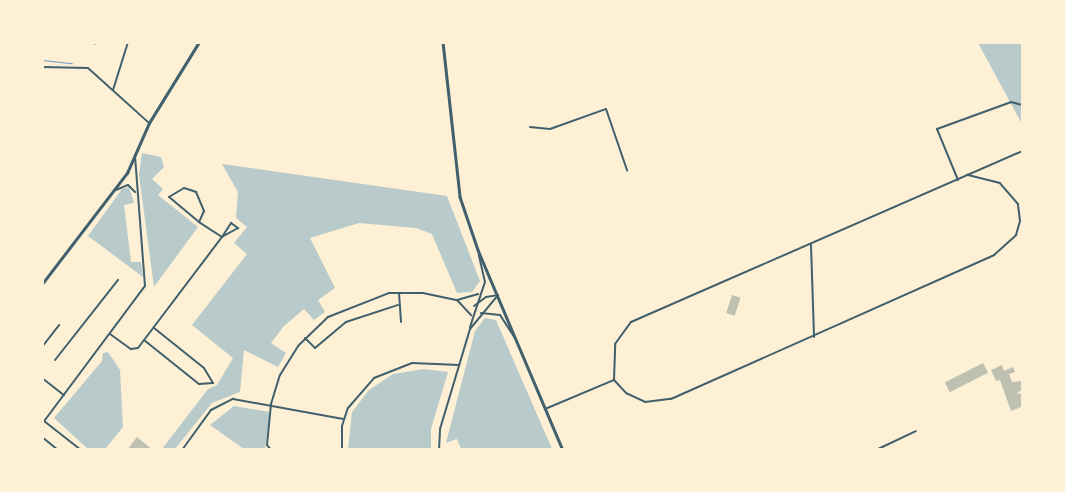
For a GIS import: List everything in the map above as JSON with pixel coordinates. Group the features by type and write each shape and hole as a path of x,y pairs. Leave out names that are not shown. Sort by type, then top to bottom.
{"street":[{"path":"113,90 128,42"},
{"path":"42,284 116,190 149,123 198,42"},
{"path":"444,42 455,176 485,278 473,307 470,329"},
{"path":"42,66 88,68 149,123"},
{"path":"958,180 937,129 1011,102 1022,105"},
{"path":"530,127 550,129 606,109 627,170"},
{"path":"967,176 994,180 1015,199 1020,221 1006,246 814,337 657,403 632,397 614,380 615,344 631,322 811,245 1022,151"},
{"path":"81,450 44,422 145,286 136,194 135,154"},
{"path":"116,190 128,185 136,194"},
{"path":"110,334 135,350 222,237 230,223 238,228 232,235 222,237 199,222 169,197 184,188 196,192 204,211 199,222"},
{"path":"811,245 814,337"},
{"path":"478,250 563,450"},
{"path":"55,360 118,280"},
{"path":"271,450 267,445 271,404 280,375 305,338 340,310 399,292 457,300 478,294"},
{"path":"399,292 398,306 401,322"},
{"path":"473,307 486,297 498,295"},
{"path":"439,450 440,429 470,329 479,314 498,295"},
{"path":"457,300 471,315"},
{"path":"305,338 315,348 346,322 398,306"},
{"path":"479,314 500,314 517,340"},
{"path":"42,346 59,324"},
{"path":"144,340 200,384 213,383 204,368 154,327"},
{"path":"342,450 343,419 358,392 387,370 421,362 458,365"},
{"path":"42,378 64,395"},
{"path":"545,409 614,380"},
{"path":"182,450 211,410 225,401 246,399 343,419"},
{"path":"876,450 916,431"},
{"path":"42,438 58,450"}],"shaded area":[{"path":"978,43 1022,43 1022,124"},
{"path":"142,153 161,157 164,167 152,179 163,189 158,195 198,227 154,287 139,175"},
{"path":"222,164 447,196 480,281 472,292 457,293 432,234 416,228 359,223 310,238 335,288 318,300 325,312 314,320 304,309 284,326 271,343 286,353 278,367 244,350 240,392 212,403 175,449 162,449 208,389 217,385 233,358 192,325 247,254 234,243 247,227 236,218 238,192"},
{"path":"129,187 134,203 124,205 131,262 141,262 143,277 88,236 122,189"},
{"path":"485,318 496,320 552,449 461,449 457,439 446,443 475,331"},
{"path":"108,352 120,370 123,427 105,449 88,449 54,418 102,361 103,353"},
{"path":"424,369 448,372 431,429 431,449 348,449 352,412 369,390 393,374"},
{"path":"234,406 270,412 265,449 244,449 210,425"}],"building":[{"path":"732,295 741,298 735,316 726,313"},
{"path":"983,363 988,373 950,392 945,383"},
{"path":"1002,365 1004,371 1013,367 1015,372 1009,374 1012,382 1022,381 1022,390 1017,393 1022,394 1021,407 1011,411 1000,380 996,381 991,370"},
{"path":"137,437 153,450 127,450"}],"waterway":[{"path":"42,60 72,63"}]}
